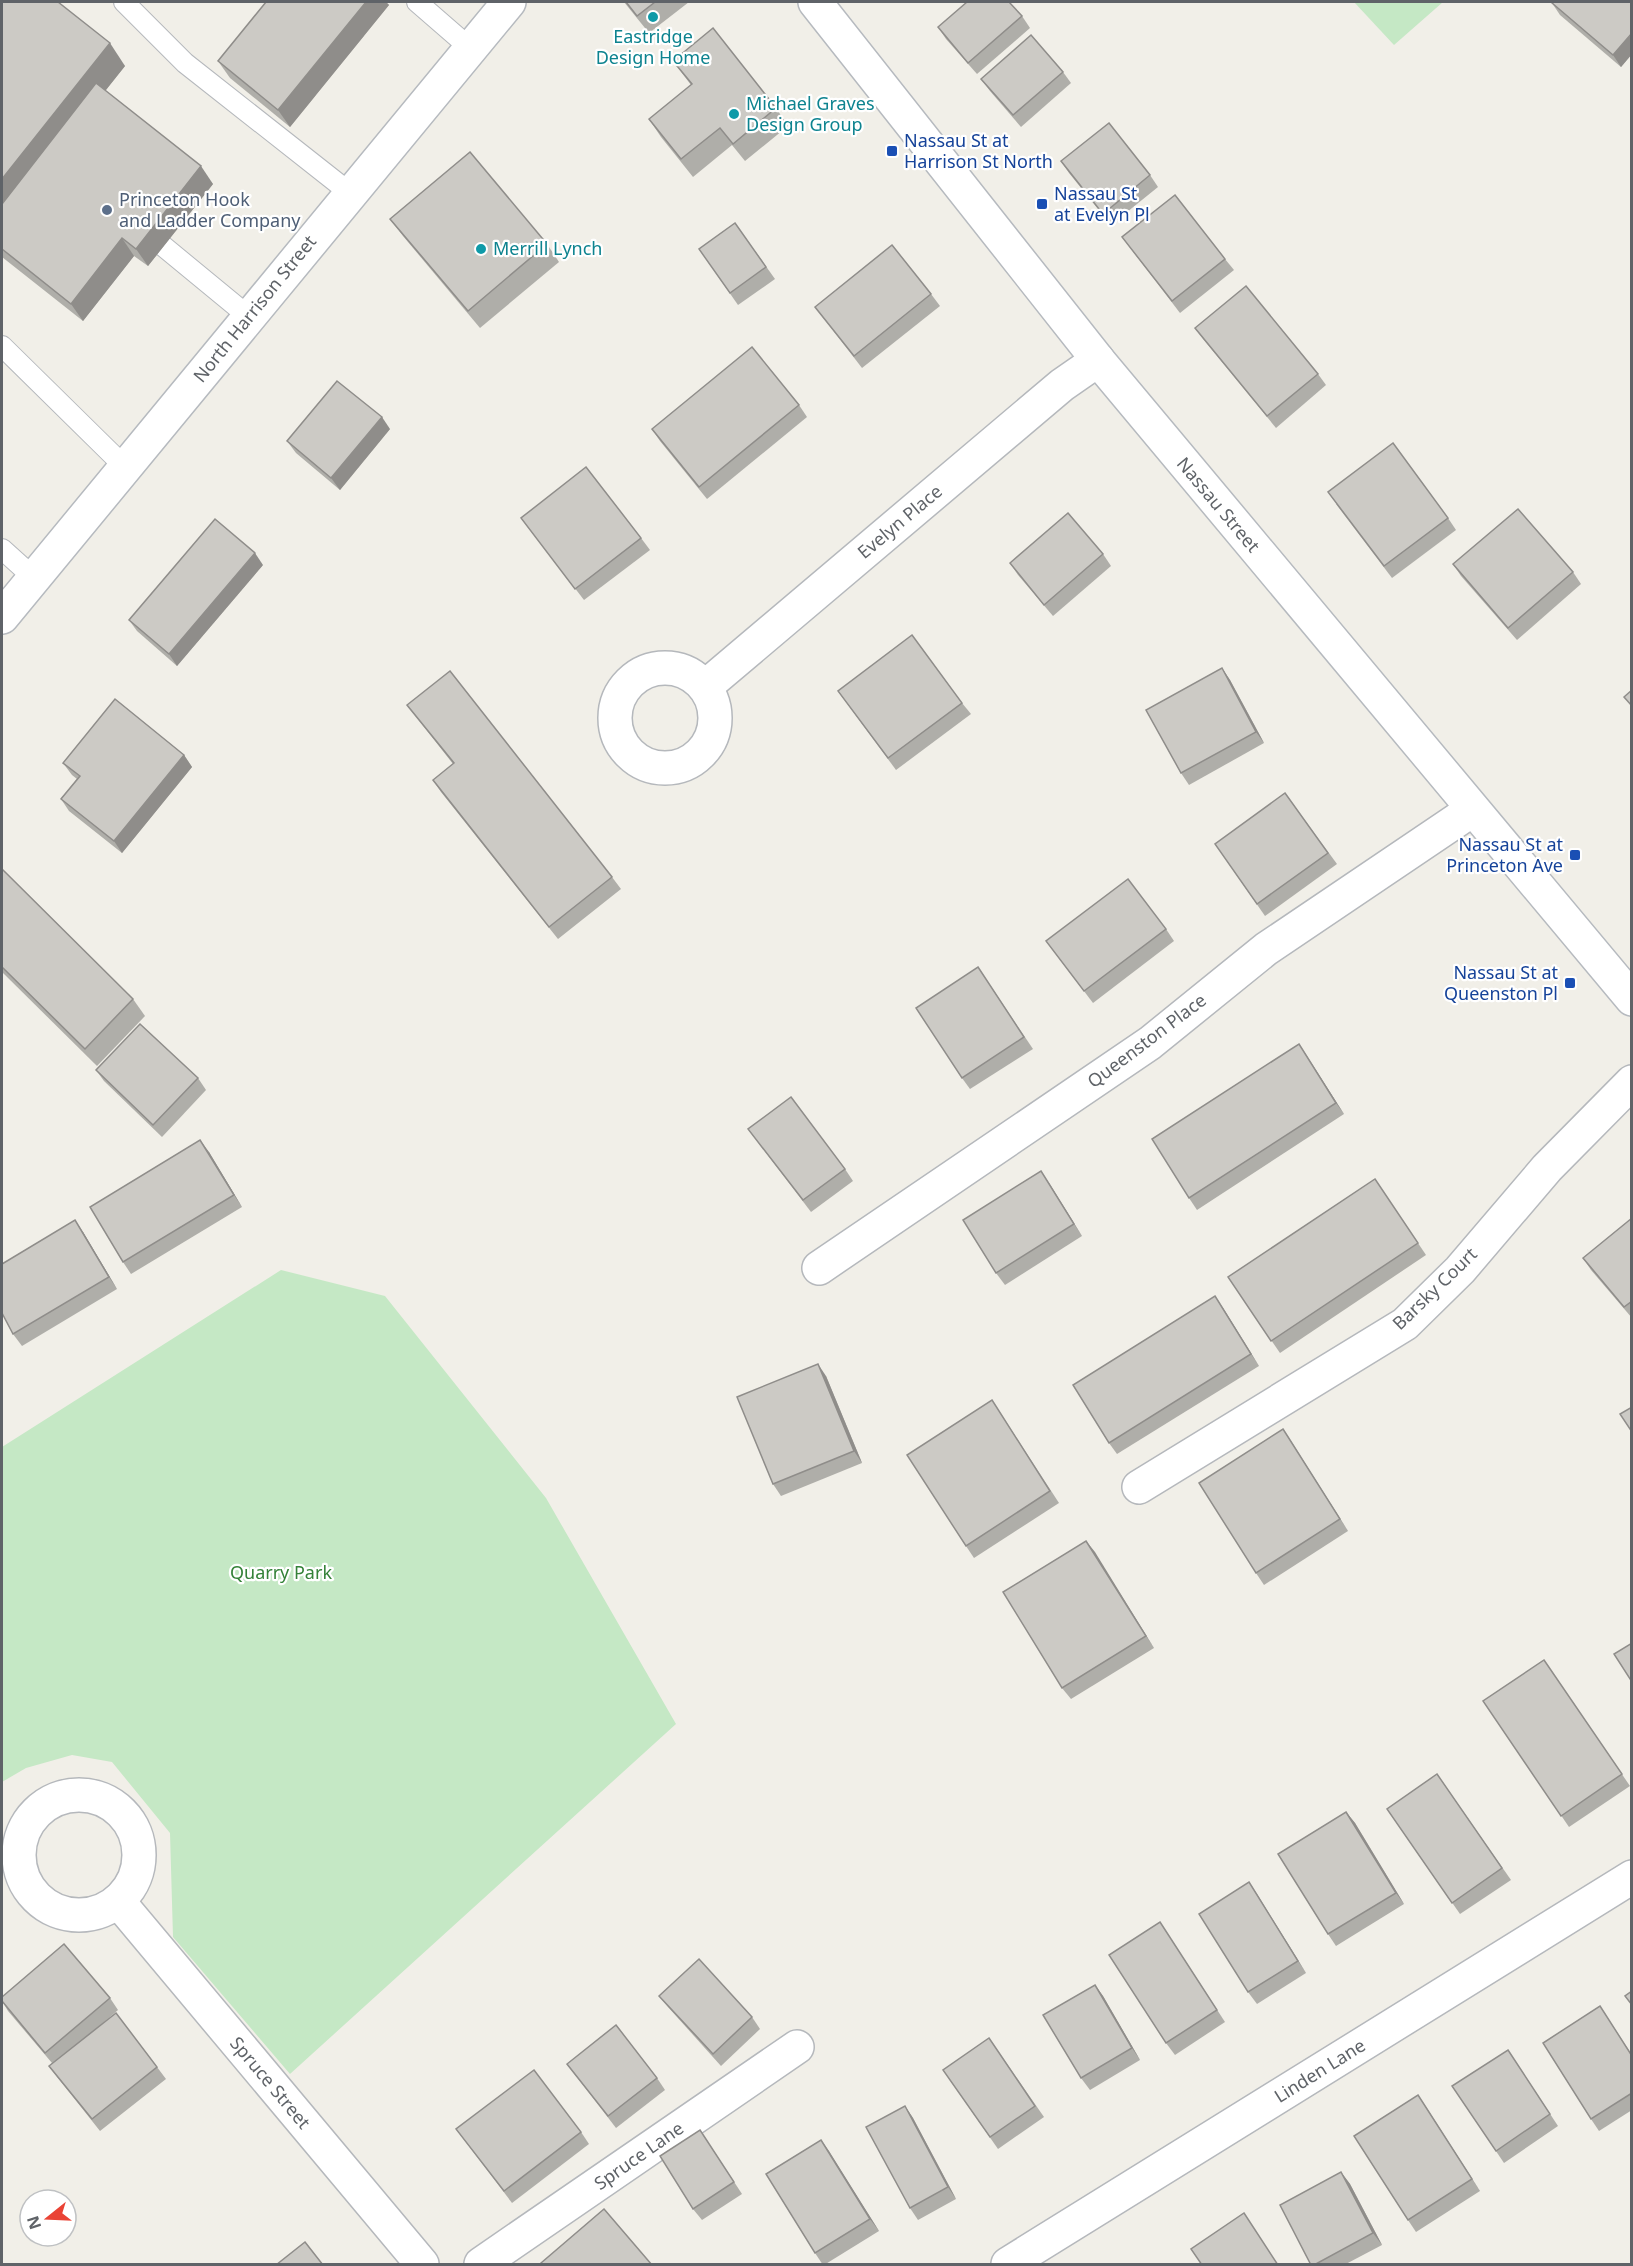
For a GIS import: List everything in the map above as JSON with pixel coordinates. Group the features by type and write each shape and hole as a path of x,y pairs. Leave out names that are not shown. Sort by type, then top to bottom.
{"street":[{"name":"North Harrison Street","path":"2,616 509,2"},
{"name":"Nassau Street","path":"815,2 1098,360 1632,999"},
{"name":"Evelyn Place","path":"705,687 1062,385 1098,360"},
{"name":"Queenston Place","path":"819,1268 1150,1043 1266,950 1472,810"},
{"name":"Barsky Court","path":"1139,1486 1405,1324 1460,1270 1548,1168 1632,1082"},
{"name":"Linden Lane","path":"1008,2265 1632,1877"},
{"name":"Spruce Street","path":"118,1901 422,2265"},
{"name":"Spruce Lane","path":"481,2265 797,2047"}],"lane":[{"path":"124,2 185,63 350,193"},
{"path":"417,2 470,48"},
{"path":"164,246 248,316"},
{"path":"2,346 126,468"},
{"path":"2,549 33,577"}],"green space":[{"path":"1354,2 1443,2 1394,45"},
{"name":"Quarry Park","path":"281,1270 385,1296 546,1498 676,1724 290,2074 173,1937 170,1833 112,1762 72,1755 26,1768 2,1782 2,1447"}],"building":[{"path":"2,2 58,2 110,43 2,179"},
{"path":"266,2 366,2 278,110 218,61"},
{"path":"626,2 655,2 637,16"},
{"path":"967,2 1009,2 1022,16 968,63 938,27"},
{"path":"1632,2 1632,33 1613,55 1552,3"},
{"name":"Michael Graves Design Group","path":"713,28 776,108 733,144 720,128 681,159 649,119 692,84 673,61"},
{"path":"1031,35 1063,72 1013,115 981,79"},
{"name":"Princeton Hook and Ladder Company","path":"96,83 201,166 136,249 122,238 71,304 2,249 2,204"},
{"path":"1109,123 1150,175 1103,214 1061,161"},
{"name":"Merrill Lynch","path":"470,152 547,244 468,311 390,219"},
{"path":"1175,195 1225,259 1172,301 1122,237"},
{"path":"735,223 766,267 730,293 699,249"},
{"path":"892,245 931,294 854,356 815,307"},
{"path":"1246,286 1318,374 1267,416 1195,328"},
{"path":"752,347 799,405 699,487 652,429"},
{"path":"337,381 382,417 331,478 287,441"},
{"path":"1393,443 1448,518 1384,566 1328,492"},
{"path":"586,467 641,538 575,589 521,518"},
{"path":"1518,509 1573,572 1508,628 1453,564"},
{"path":"1068,513 1103,554 1044,605 1010,563"},
{"path":"215,519 255,553 169,654 129,620"},
{"path":"912,635 962,703 888,758 838,691"},
{"path":"1222,668 1256,732 1181,773 1146,710"},
{"path":"450,671 612,877 549,927 433,780 454,763 407,705"},
{"path":"1632,690 1632,706 1624,697"},
{"path":"115,699 184,755 114,841 61,799 80,776 63,763"},
{"path":"1285,793 1328,853 1257,904 1215,844"},
{"path":"2,869 133,999 85,1049 2,967"},
{"path":"1128,879 1166,929 1084,991 1046,941"},
{"path":"978,967 1024,1037 962,1078 916,1008"},
{"path":"140,1024 198,1078 153,1125 96,1070"},
{"path":"1299,1044 1336,1103 1189,1198 1152,1139"},
{"path":"791,1097 845,1169 803,1200 748,1129"},
{"path":"200,1140 234,1195 123,1262 90,1207"},
{"path":"1041,1171 1074,1224 996,1273 963,1220"},
{"path":"1375,1179 1418,1243 1271,1341 1228,1277"},
{"path":"1632,1218 1632,1301 1624,1307 1583,1258"},
{"path":"75,1220 109,1277 13,1334 2,1313 2,1264"},
{"path":"1215,1296 1251,1354 1109,1443 1073,1385"},
{"path":"818,1364 854,1451 773,1484 737,1397"},
{"path":"992,1400 1050,1491 966,1546 907,1455"},
{"path":"1632,1407 1632,1432 1620,1414"},
{"path":"1283,1429 1340,1519 1256,1573 1199,1483"},
{"path":"1086,1541 1146,1636 1062,1688 1003,1592"},
{"path":"1632,1643 1632,1682 1614,1654"},
{"path":"1544,1660 1622,1774 1561,1816 1483,1701"},
{"path":"1437,1774 1502,1868 1452,1903 1387,1809"},
{"path":"1346,1812 1396,1893 1328,1934 1278,1854"},
{"path":"1249,1882 1298,1961 1248,1992 1199,1914"},
{"path":"1160,1922 1217,2010 1166,2043 1109,1955"},
{"path":"64,1944 110,1998 45,2053 2,2001 2,1997"},
{"path":"699,1959 752,2017 713,2054 659,1996"},
{"path":"1095,1985 1132,2048 1081,2078 1043,2015"},
{"path":"1632,1991 1632,2005 1625,1996"},
{"path":"1600,2006 1632,2056 1632,2093 1591,2119 1543,2043"},
{"path":"116,2013 157,2067 92,2119 49,2066"},
{"path":"616,2025 657,2078 608,2116 567,2064"},
{"path":"989,2038 1035,2106 990,2137 943,2070"},
{"path":"1508,2050 1550,2114 1496,2151 1452,2086"},
{"path":"534,2070 581,2132 504,2191 456,2129"},
{"path":"1418,2095 1472,2179 1408,2220 1354,2136"},
{"path":"905,2106 948,2187 910,2208 866,2127"},
{"path":"700,2130 734,2182 693,2209 660,2156"},
{"path":"821,2140 870,2219 815,2253 766,2174"},
{"path":"1341,2172 1373,2233 1311,2265 1280,2205"},
{"path":"604,2209 652,2265 543,2265 541,2263"},
{"path":"1244,2213 1278,2265 1202,2265 1191,2249"},
{"path":"305,2242 323,2265 276,2265"}],"place":[{"name":"Eastridge Design Home","path":"653,17"},
{"name":"Michael Graves Design Group","path":"734,114"},
{"name":"Nassau St at Harrison St North","path":"892,151"},
{"name":"Nassau St at Evelyn Pl","path":"1042,204"},
{"name":"Princeton Hook and Ladder Company","path":"107,210"},
{"name":"Merrill Lynch","path":"481,249"},
{"name":"Nassau St at Princeton Ave","path":"1575,855"},
{"name":"Nassau St at Queenston Pl","path":"1570,983"}]}
